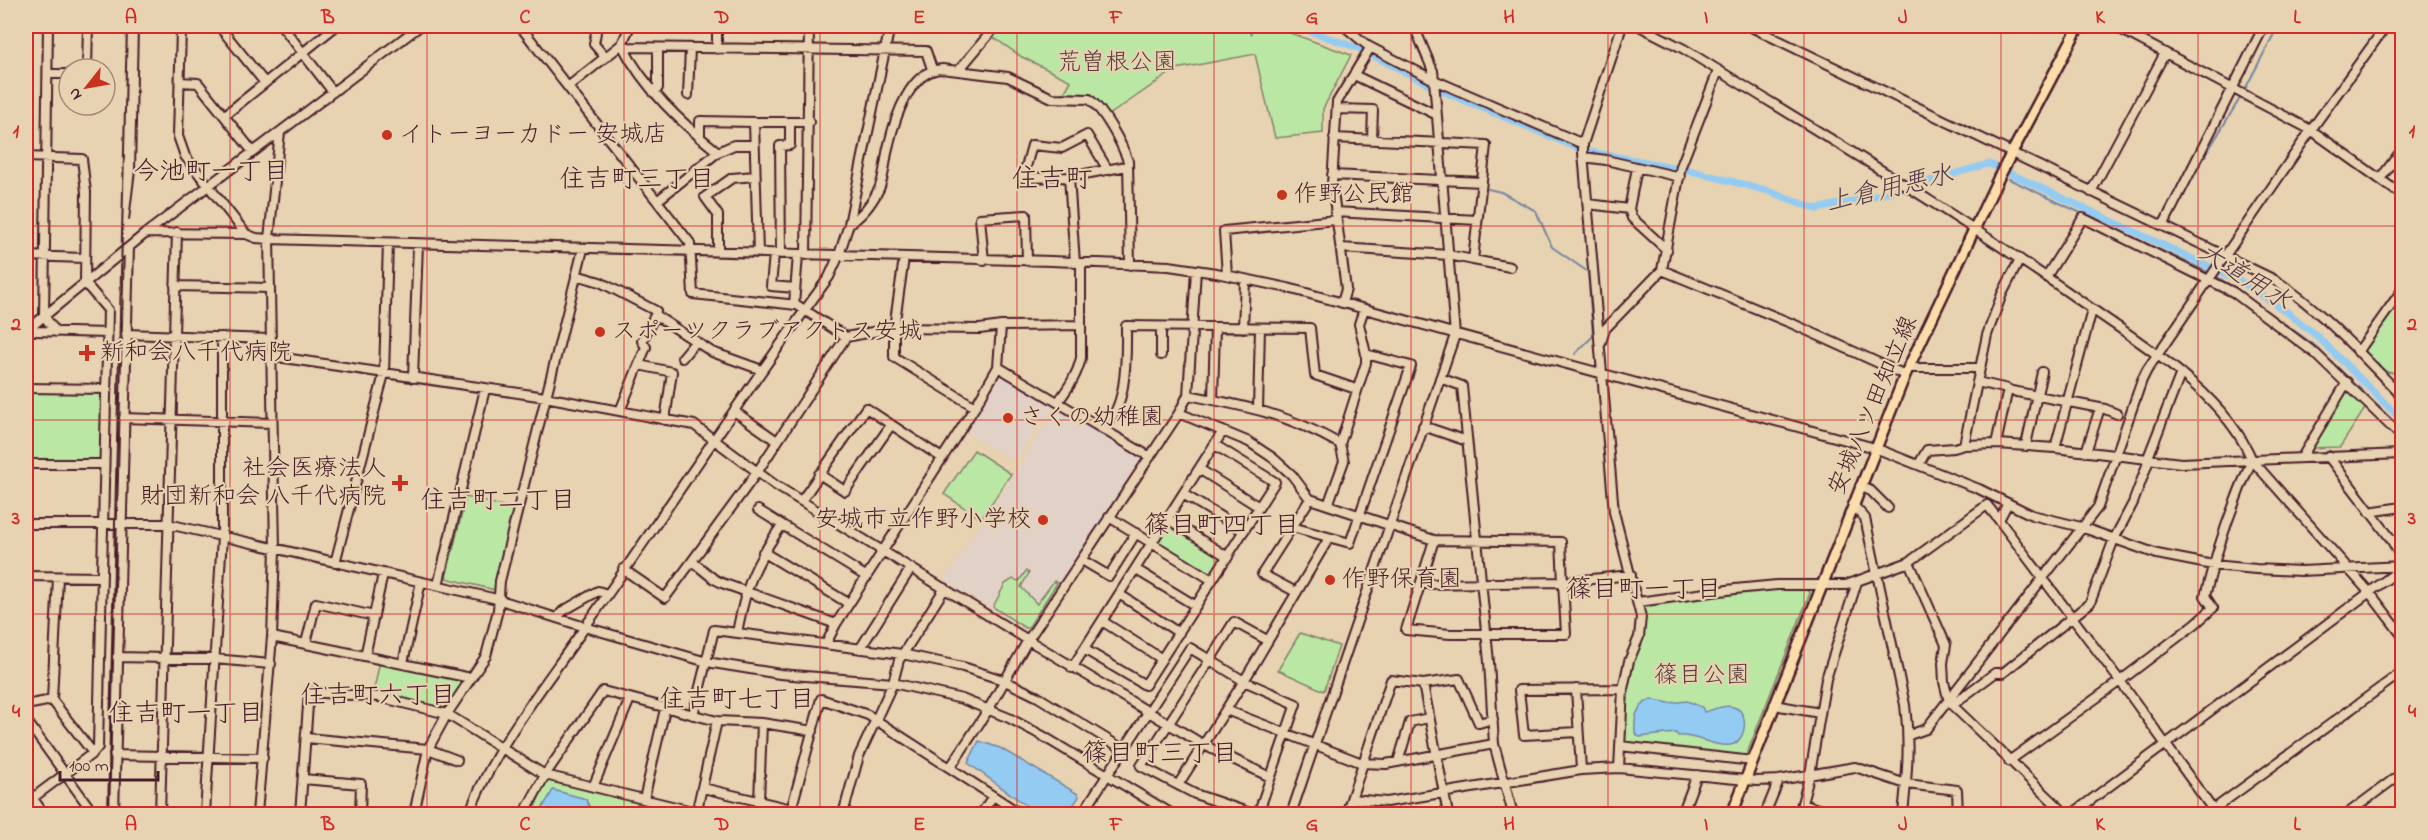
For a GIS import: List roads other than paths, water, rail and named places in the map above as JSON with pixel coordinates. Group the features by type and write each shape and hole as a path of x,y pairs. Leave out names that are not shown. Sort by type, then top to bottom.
{"main road":[{"name":"安城八ツ田知立線","path":"1732,814 1906,372 1999,177 2079,26"}],"street":[{"path":"48,26 44,316 56,332"},
{"path":"87,57 88,26"},
{"path":"171,26 184,28 178,136 185,156 246,234"},
{"path":"219,26 265,83"},
{"path":"282,26 333,92"},
{"path":"225,115 336,26"},
{"path":"107,333 35,332 28,329 146,233 419,26"},
{"path":"520,26 690,243 693,294 794,305 805,309 846,337 894,328 980,329 1001,326 1081,325"},
{"path":"597,26 594,44 605,57"},
{"path":"568,87 622,44 630,26"},
{"path":"717,26 717,49"},
{"path":"794,305 802,255 809,122 809,26"},
{"path":"468,814 480,785 521,715 829,277 849,224 891,26"},
{"path":"959,70 996,26"},
{"path":"1291,814 1455,335 1434,80 1414,26"},
{"path":"1619,768 1623,688 1629,661 1639,637 1641,617 1614,512 1583,144 1622,26"},
{"path":"1639,26 1718,71 1974,228 2181,373 2230,425 2248,450 2252,460 2370,593 2403,635"},
{"path":"1749,26 2275,280 2298,295 2403,396"},
{"path":"2163,226 2264,26"},
{"path":"1909,735 1926,729 1950,703 2098,507 2142,380 2311,130 2386,26"},
{"path":"1350,27 1370,48 1434,80 1583,144"},
{"path":"2119,27 2311,130 2403,195"},
{"path":"622,44 628,47 658,48 926,51 932,69"},
{"path":"622,44 644,82 700,138 718,152"},
{"path":"654,93 658,88 658,48"},
{"path":"688,95 690,48"},
{"path":"1342,303 1346,289 1335,216 1332,175 1337,102 1370,48"},
{"path":"2091,192 2165,53"},
{"path":"849,224 863,213 878,190 892,132 904,104 913,87 932,69 959,70 1008,77 1052,98 1091,100 1124,149 1127,166 1130,265"},
{"path":"1599,339 1605,329 1662,270 1680,172 1718,71"},
{"path":"49,74 57,74"},
{"path":"1354,75 1436,114"},
{"path":"180,82 198,83 253,152"},
{"path":"1337,109 1373,110 1372,139"},
{"path":"700,138 699,121 809,122"},
{"path":"754,122 758,253"},
{"path":"790,122 790,145 780,146 777,254 771,286 795,288"},
{"path":"257,814 271,664 275,549 269,239 280,132"},
{"path":"1107,170 1087,135 1062,148 1032,145 1023,178 1069,177 1107,170 1127,166"},
{"path":"1334,138 1486,145 1473,260"},
{"path":"657,201 718,152 734,145 754,145"},
{"path":"2380,179 2403,150"},
{"path":"1584,155 1636,168 1680,172"},
{"path":"26,157 82,159 86,192 85,283 108,310 98,747 66,774 29,800"},
{"path":"1636,168 1629,209 1632,218 1667,250"},
{"path":"1332,175 1482,182"},
{"path":"718,252 718,215 705,197 732,178 755,176"},
{"path":"1058,402 1072,384 1081,358 1078,263 1069,177"},
{"path":"1588,204 1629,209"},
{"path":"984,261 980,218 1026,215 1027,261"},
{"path":"1227,275 1224,231 1335,216 1477,220"},
{"path":"2046,277 2084,218 2210,278 2233,292 2316,354 2403,436"},
{"path":"160,814 177,232"},
{"path":"146,233 246,234 269,239 418,244 1027,261 1196,270 1288,288 1875,448 1919,464 2032,515 2081,527 2157,554 2213,565 2301,571 2403,567"},
{"path":"335,563 384,374 388,243"},
{"path":"413,378 418,244"},
{"path":"114,814 129,247"},
{"path":"1341,248 1449,255 1510,267"},
{"path":"414,814 428,749 447,714 486,656 498,610 497,599 502,569 583,249"},
{"path":"26,256 84,258"},
{"path":"904,258 894,328 894,357 975,408"},
{"path":"1964,445 1990,325 2002,294 2020,259"},
{"path":"950,768 988,710 1003,680 1028,640 1179,413 1188,395 1196,270"},
{"path":"1662,270 1906,372 1980,368"},
{"path":"576,275 600,282 656,311 642,341 646,347 620,411"},
{"path":"1243,328 1245,280"},
{"path":"176,286 269,288"},
{"path":"2358,352 2403,290"},
{"path":"2394,303 2403,306"},
{"path":"1328,505 1344,461 1340,444 1366,363 1359,324 1364,309"},
{"path":"2055,448 2092,309"},
{"path":"655,315 712,352 762,370"},
{"path":"826,644 848,603 884,552 998,368 1001,326"},
{"path":"1100,427 1112,416 1125,382 1126,326 1310,328 1315,375 1356,389"},
{"path":"1161,327 1161,355"},
{"path":"1213,400 1215,328"},
{"path":"1258,410 1260,328"},
{"path":"126,334 270,339"},
{"path":"205,814 222,537 222,337"},
{"path":"623,569 665,598 758,471 846,337"},
{"path":"682,358 696,341"},
{"path":"1292,527 1350,543 1410,366 1366,354"},
{"path":"271,356 545,398 694,425 715,438 775,484 1072,668 1203,745 1270,777"},
{"path":"639,365 672,372 665,420"},
{"path":"998,368 1150,457"},
{"path":"2026,446 2042,372"},
{"path":"1950,703 1995,673 2003,673 2090,603 2114,539 2133,503 2181,373"},
{"path":"1440,378 1462,386 1494,744 1513,814"},
{"path":"1977,382 2100,408 2117,414"},
{"path":"2302,457 2347,382"},
{"path":"26,388 107,389"},
{"path":"438,585 485,389"},
{"path":"1996,444 2007,390"},
{"path":"1188,395 1294,420 1340,444"},
{"path":"801,500 866,408 942,458"},
{"path":"2086,452 2100,408"},
{"path":"734,411 777,441"},
{"path":"1179,413 1249,442 1273,458 1292,476 1310,499 1434,540 1561,542 1566,634 1486,635 1406,630 1434,540"},
{"path":"124,418 272,423"},
{"path":"819,474 845,491 891,425"},
{"path":"1423,426 1467,441"},
{"path":"1072,668 1223,430"},
{"path":"1919,464 1927,450 1996,444 2181,462 2403,454"},
{"path":"1084,649 1146,685 1275,482 1215,445"},
{"path":"2328,456 2391,539 2403,559"},
{"path":"2008,761 2120,681 2213,608 2205,596 2213,565 2225,524 2252,460"},
{"path":"26,464 104,464"},
{"path":"1199,470 1259,507"},
{"path":"1860,486 1871,491 1888,508"},
{"path":"1183,494 1244,531"},
{"path":"1296,592 1262,574 1310,499"},
{"path":"1999,520 2008,503"},
{"path":"1853,505 1865,518 1896,659 1909,735 1903,814"},
{"path":"1638,602 1735,588 1846,585 1857,582 1909,562 1987,505 2167,745 2212,813 2403,672"},
{"path":"2369,512 2403,507"},
{"path":"758,510 867,577"},
{"path":"1109,517 1212,580"},
{"path":"1168,519 1228,556"},
{"path":"26,524 168,524 497,599 707,662 780,674 893,683 962,699 1041,735 1169,814"},
{"path":"737,633 745,591 763,552 782,525"},
{"path":"1082,560 1109,576 1136,534"},
{"path":"1178,785 1244,681 1329,537"},
{"path":"763,552 848,603"},
{"path":"693,562 714,579 836,624"},
{"path":"1909,562 1946,645 1943,663 1950,703 2008,761 2066,814"},
{"path":"2072,814 2403,567"},
{"path":"860,649 912,568"},
{"path":"1135,569 1196,606"},
{"path":"365,656 383,574"},
{"path":"1422,584 1563,582 1631,575"},
{"path":"26,576 101,577"},
{"path":"58,577 52,700 93,753"},
{"path":"403,663 421,582"},
{"path":"1799,814 1810,774 1826,679 1857,582"},
{"path":"843,814 859,756 877,721 902,654 945,588"},
{"path":"557,618 563,611 598,591 607,594"},
{"path":"1119,594 1179,633"},
{"path":"306,643 316,603 374,616"},
{"path":"1102,621 1162,658"},
{"path":"1253,814 1195,794 1141,766 1234,622 1267,640"},
{"path":"2393,623 2403,622"},
{"path":"693,715 714,630 902,654 963,668 1003,680 1038,697 1123,749"},
{"path":"272,637 471,678"},
{"path":"1094,814 1083,812 1190,648 1244,681 1296,704 1258,814"},
{"path":"117,657 214,659 271,664"},
{"path":"1346,814 1391,680 1423,684 1459,679 1479,723 1493,719"},
{"path":"1423,684 1448,814"},
{"path":"1578,732 1524,735 1519,690 1623,688"},
{"path":"1576,689 1581,770"},
{"path":"524,814 545,775 603,691 664,709 717,721 762,723 813,730"},
{"path":"300,814 309,692 379,697 447,714 545,775 696,813 717,721"},
{"path":"593,787 630,699"},
{"path":"791,812 821,699 868,715 1021,814"},
{"path":"26,705 52,700"},
{"path":"1774,705 1820,713"},
{"path":"644,799 664,709"},
{"path":"1226,710 1362,763 1386,764 1494,744"},
{"path":"1398,762 1410,722 1430,718"},
{"path":"26,720 94,814"},
{"path":"759,801 762,723"},
{"path":"306,738 428,749 457,760"},
{"path":"1620,746 1753,761"},
{"path":"114,755 263,758"},
{"path":"1352,799 1387,802 1581,770 1619,768 1779,780 1855,767 1906,784 1957,790 1958,814"},
{"path":"2347,814 2403,773"},
{"path":"1682,814 1697,775"},
{"path":"303,779 361,784 360,814"},
{"path":"1765,814 1779,780"},
{"path":"703,788 759,801 791,812 813,814"},
{"path":"26,789 29,800 44,814"},
{"path":"981,814 993,796"},
{"path":"1802,804 1834,814"}],"water":[{"path":"1651,699 1669,703 1687,701 1702,707 1704,712 1724,707 1736,708 1743,715 1743,732 1738,741 1728,745 1678,736 1676,733 1639,737 1635,733 1637,713 1642,705"},
{"path":"979,741 1000,748 1078,794 1079,797 1067,814 1038,814 968,763"},
{"path":"553,790 586,799 592,814 539,814"}],"waterway":[{"path":"1243,26 1251,34"},
{"name":"上倉用悪水","path":"1295,26 1358,48 1440,90 1585,151 1684,169 1765,190 1817,209 1883,194 1988,164 1992,165 2242,282 2287,312 2317,336 2402,420"},
{"path":"2189,182 2242,95 2278,26"},
{"name":"大道用水","path":"2009,179 2085,215"},
{"path":"1488,189 1501,192 1536,211 1552,247 1588,272 1593,336 1575,354"},
{"name":"大道用水","path":"2098,221 2210,273"},
{"name":"大道用水","path":"2215,275 2313,344 2402,429"}],"railway":[{"path":"108,814 127,26"},
{"path":"129,220 135,170 138,26"}],"place":[{"name":"イトーヨーカドー 安城店","path":"387,135"},
{"name":"作野公民館","path":"1282,195"},
{"name":"スポーツクラブアクトス安城","path":"600,332"},
{"name":"新和会八千代病院","path":"87,353"},
{"name":"さくの幼稚園","path":"1008,418"},
{"name":"社会医療法人 財団新和会 八千代病院","path":"400,483"},
{"name":"安城市立作野小学校","path":"1043,520"},
{"name":"作野保育園","path":"1330,580"}],"district":[{"name":"今池町一丁目","path":"211,173"},
{"name":"住吉町","path":"1052,180"},
{"name":"住吉町三丁目","path":"637,181"},
{"name":"住吉町二丁目","path":"498,502"},
{"name":"篠目町四丁目","path":"1222,527"},
{"name":"篠目町一丁目","path":"1644,591"},
{"name":"住吉町六丁目","path":"378,697"},
{"name":"住吉町七丁目","path":"737,701"},
{"name":"住吉町一丁目","path":"186,715"},
{"name":"篠目町三丁目","path":"1160,755"}],"park label":[{"name":"荒曽根公園","path":"1117,63"},
{"name":"篠目公園","path":"1702,676"}]}
